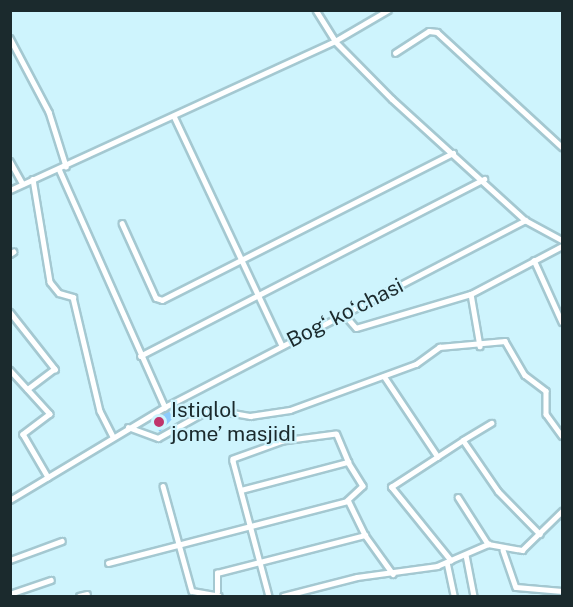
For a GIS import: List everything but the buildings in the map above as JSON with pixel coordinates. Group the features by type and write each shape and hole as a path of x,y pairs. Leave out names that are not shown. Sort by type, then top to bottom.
{"street":[{"path":"316,10 335,41 453,153 525,220 562,239 561,247 471,294 356,328 344,314"},
{"path":"10,190 335,41 388,10"},
{"path":"395,53 429,31 437,32 562,147"},
{"path":"10,38 49,112 66,166"},
{"path":"174,116 241,263 282,346"},
{"path":"122,223 158,300 241,263 453,153"},
{"path":"10,161 22,184"},
{"path":"59,169 140,356 165,407"},
{"path":"33,179 50,282 57,292 73,297 99,411 113,436"},
{"path":"140,356 484,180"},
{"name":"Bogʻ koʻchasi","path":"10,500 128,427 525,220"},
{"path":"534,260 562,322"},
{"path":"471,294 480,346"},
{"path":"10,312 55,369 28,389"},
{"path":"128,427 162,438 210,409 250,416 290,410 384,376 439,347 508,343 525,375 546,392 546,414 562,435"},
{"path":"10,370 50,414 23,434 48,477"},
{"path":"384,376 438,457"},
{"path":"454,597 449,561 391,489 491,423"},
{"path":"108,563 250,527 348,501 363,486 333,431 283,441 235,457 241,490 250,527 269,597"},
{"path":"463,440 498,491 540,534"},
{"path":"241,490 348,462"},
{"path":"162,486 192,591 218,594 217,573 365,535"},
{"path":"458,497 488,544 503,550 527,548 562,511"},
{"path":"348,501 365,535 393,574"},
{"path":"10,560 62,541"},
{"path":"284,597 449,561 488,544"},
{"path":"503,550 516,587 562,591"},
{"path":"466,555 474,597"},
{"path":"10,594 51,580"},
{"path":"79,597 87,594"}],"place":[{"name":"Istiqlol jome’ masjidi","path":"159,422"}]}
